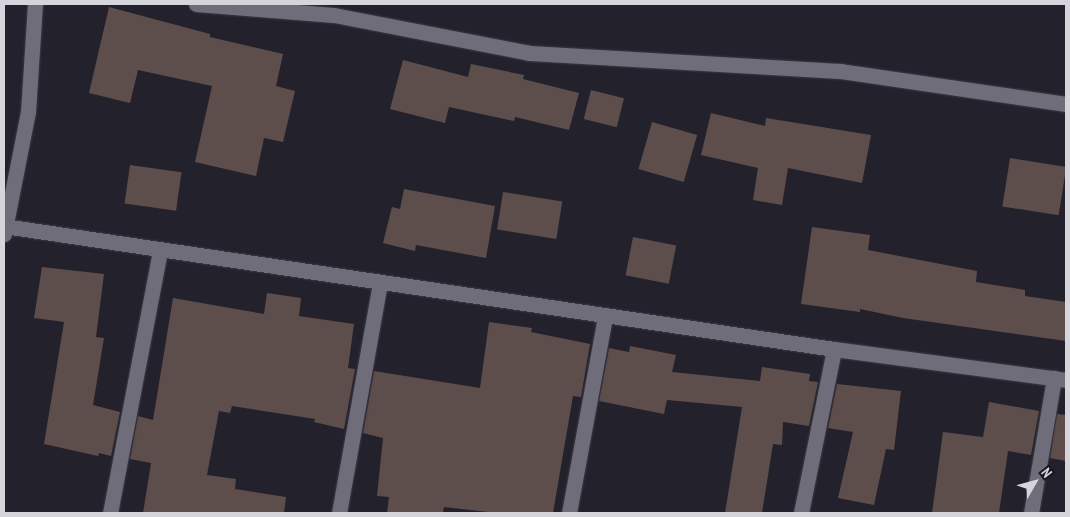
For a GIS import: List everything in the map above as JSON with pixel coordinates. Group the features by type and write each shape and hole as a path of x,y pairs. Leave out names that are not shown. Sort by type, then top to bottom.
{"street":[{"path":"35,4 28,112 4,229 834,350 1060,379 1031,513"},
{"path":"196,4 334,15 529,53 840,71 1066,104"},
{"path":"110,513 160,251"},
{"path":"338,513 380,283"},
{"path":"570,513 605,316"},
{"path":"802,513 834,350"}],"building":[{"path":"109,7 210,34 210,37 283,54 276,86 295,91 283,142 264,138 256,176 195,162 212,86 138,70 130,103 89,93"},
{"path":"403,60 468,77 471,64 524,75 523,79 579,93 569,130 515,117 514,121 449,107 445,123 390,109"},
{"path":"591,90 624,98 617,127 584,119"},
{"path":"711,113 765,126 766,118 871,135 862,183 788,168 782,205 753,200 758,168 701,155"},
{"path":"652,122 697,135 684,182 638,169"},
{"path":"1010,158 1066,167 1059,215 1002,206"},
{"path":"130,165 181,172 176,211 125,204"},
{"path":"404,189 495,206 486,258 416,245 415,251 383,243 392,207 400,209"},
{"path":"503,192 562,201 556,239 497,230"},
{"path":"812,227 870,235 868,250 977,271 976,282 1025,290 1025,296 1066,302 1066,341 903,318 860,309 860,312 801,304"},
{"path":"633,237 676,245 669,284 626,275"},
{"path":"42,267 104,274 96,337 104,338 93,405 120,412 111,456 99,453 98,456 44,444 64,322 34,318"},
{"path":"267,293 301,298 299,316 354,324 348,368 355,369 344,429 314,422 315,419 232,406 230,413 219,411 207,475 236,479 235,489 286,497 284,513 143,513 151,463 130,459 138,416 153,420 173,298 264,314"},
{"path":"489,322 532,328 531,332 590,344 581,397 573,396 553,513 497,513 444,507 443,513 387,513 389,497 377,496 383,438 363,433 374,371 480,388"},
{"path":"630,346 676,355 672,372 760,381 762,367 810,374 809,381 818,382 809,426 783,422 782,445 773,444 762,513 725,513 742,407 667,400 664,414 599,401 609,348 629,352"},
{"path":"837,384 901,391 894,450 886,449 874,505 838,498 853,432 828,428"},
{"path":"989,402 1039,411 1031,455 1008,451 999,513 932,513 943,432 983,437"},
{"path":"1057,414 1066,415 1066,461 1050,458"}]}
